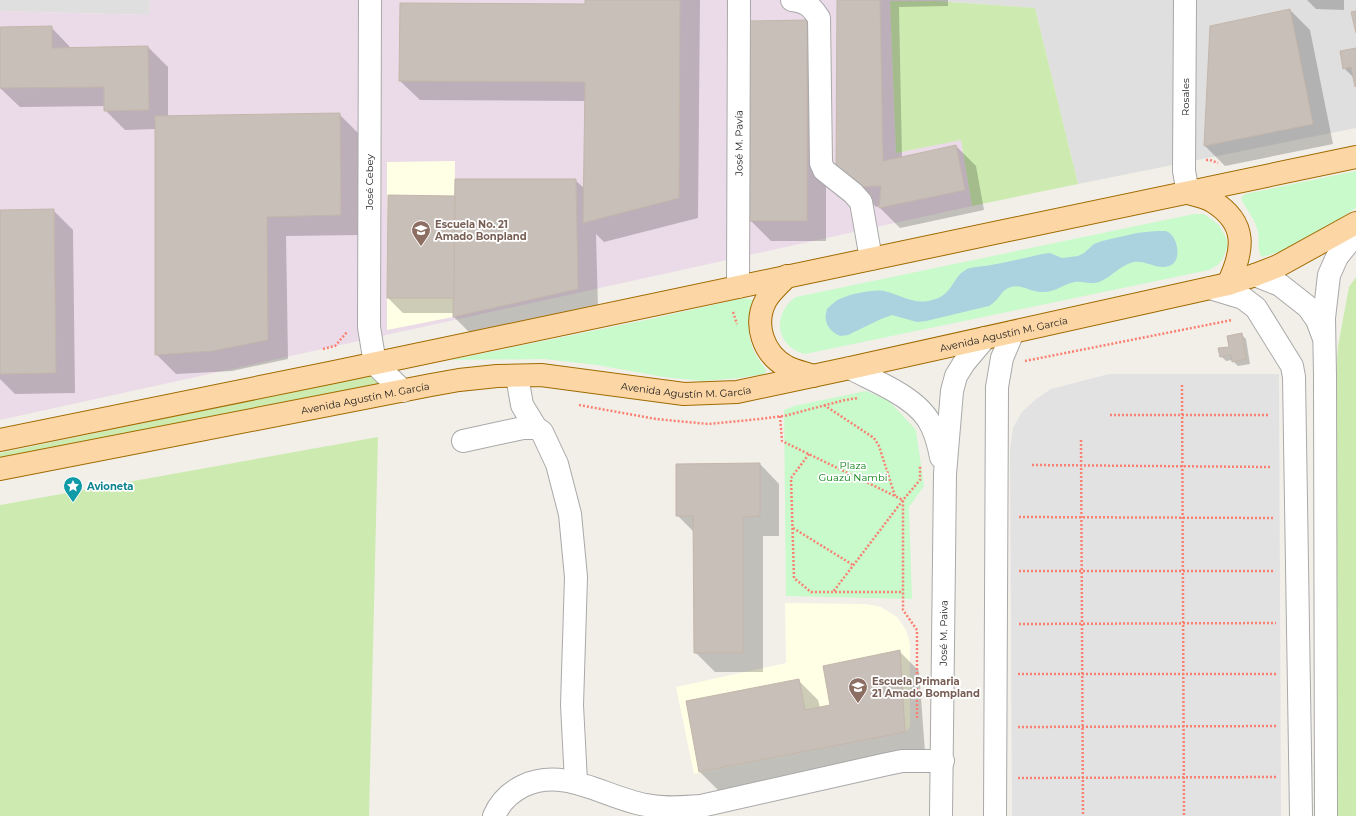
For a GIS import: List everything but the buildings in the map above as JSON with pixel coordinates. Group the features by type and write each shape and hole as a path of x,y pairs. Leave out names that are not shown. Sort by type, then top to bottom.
{"main road":[{"path":"0,440 375,364 1356,157"},
{"path":"1188,193 1210,200 1226,211 1238,228 1240,251 1237,266 1219,286"},
{"name":"Avenida Agustín M. García","path":"0,469 403,390 459,380 497,376 541,375 684,394 737,392 1219,286 1278,266 1356,223"},
{"path":"787,276 773,290 766,300 760,316 760,331 764,342 773,356 787,367 813,376"}],"street":[{"name":"José Cebey","path":"370,0 369,326 375,364"},
{"name":"José M. Pavía","path":"738,287 739,0"},
{"path":"792,0 802,2 813,8 819,18 821,163 824,170 853,193 861,202 871,259"},
{"name":"Rosales","path":"1185,0 1184,171 1188,193"},
{"path":"1326,816 1324,318 1329,274 1337,257 1356,233"},
{"path":"1255,275 1280,285 1308,307 1317,320 1324,339"},
{"path":"1219,286 1242,298 1256,308 1292,366 1294,377 1301,816"},
{"path":"995,816 997,387 1002,358 1013,332"},
{"path":"945,474 952,392 956,376 964,363 985,338"},
{"path":"375,364 403,390"},
{"path":"850,368 907,399 924,414 932,426 945,474"},
{"path":"518,376 522,405 536,428 542,432 557,464 570,514 576,576 572,705 576,782"},
{"path":"463,441 522,428 536,428"},
{"name":"José M. Paiva","path":"942,816 945,474"},
{"path":"494,816 498,806 508,795 534,781 555,780 576,782 627,800 646,805 670,808 701,806 902,761 942,761"}],"path":[{"path":"1001,368 1018,363 1233,319"},
{"path":"1182,386 1184,816"},
{"path":"577,405 656,419 708,424 780,416 859,398"},
{"path":"824,405 874,438 879,446 895,497"},
{"path":"1110,415 1270,415"},
{"path":"780,416 782,441 903,500"},
{"path":"1081,440 1083,816"},
{"path":"809,454 791,478 794,578 811,592 903,592"},
{"path":"832,592 920,480 920,460"},
{"path":"1032,465 1270,466"},
{"path":"903,500 903,610 917,630 917,723"},
{"path":"997,517 1296,518"},
{"path":"792,528 853,565"},
{"path":"996,570 1297,572"},
{"path":"996,624 1298,623"},
{"path":"996,674 1298,674"},
{"path":"996,727 1299,726"},
{"path":"996,778 1300,777"}],"shaded area":[{"path":"0,0 150,0 149,15 0,11"},
{"path":"150,0 936,0 890,1 896,153 961,139 972,206 0,420 0,11 149,15"},
{"path":"936,0 1356,0 1356,128 1078,184 1035,8"},
{"name":"Escuela No. 21 Amado Bonpland","path":"455,161 453,317 387,330 387,162"},
{"path":"1109,374 1279,374 1281,816 1012,816 1010,450 1013,428 1022,412 1036,399 1051,389"},
{"path":"785,603 866,604 881,607 897,617 906,630 910,644 910,727 905,732 694,774 676,687 786,663"}],"green space":[{"path":"890,1 936,1 1035,8 1078,184 972,206 961,140 896,153"},
{"path":"1356,171 1356,208 1299,243 1287,249 1262,257 1258,245 1257,227 1241,198 1245,194"},
{"path":"1194,214 1204,214 1219,225 1227,240 1227,248 1223,258 1218,265 1209,270 805,354 795,350 788,344 780,329 780,320 783,312 788,304 796,297"},
{"path":"1356,277 1356,816 1337,816 1336,374 1338,346 1349,287"},
{"path":"744,298 752,300 749,324 750,338 757,357 766,370 764,374 702,381 664,377 597,365 544,359 451,360 646,320"},
{"path":"371,376 380,383 376,386 0,462 0,453"},
{"name":"Plaza Guazú Nambi","path":"866,391 889,401 916,430 924,486 909,507 912,599 786,596 784,410 794,406"},
{"path":"378,437 369,816 0,816 0,505"}],"water":[{"path":"1166,231 1170,233 1176,243 1176,259 1173,264 1169,266 1160,267 1143,262 1134,262 1124,266 1099,282 1075,282 1046,292 1037,292 1015,286 1005,290 993,304 989,306 917,322 892,315 848,335 840,336 836,334 826,322 827,309 832,304 846,296 869,291 884,291 911,300 922,302 928,301 943,295 962,273 970,268 988,266 1050,253 1062,258 1078,256 1094,244 1102,241 1137,233"}],"place":[{"name":"Escuela No. 21 Amado Bonpland","path":"421,247"},
{"name":"Avioneta","path":"73,503"},
{"name":"Escuela Primaria 21 Amado Bompland","path":"858,704"}]}
